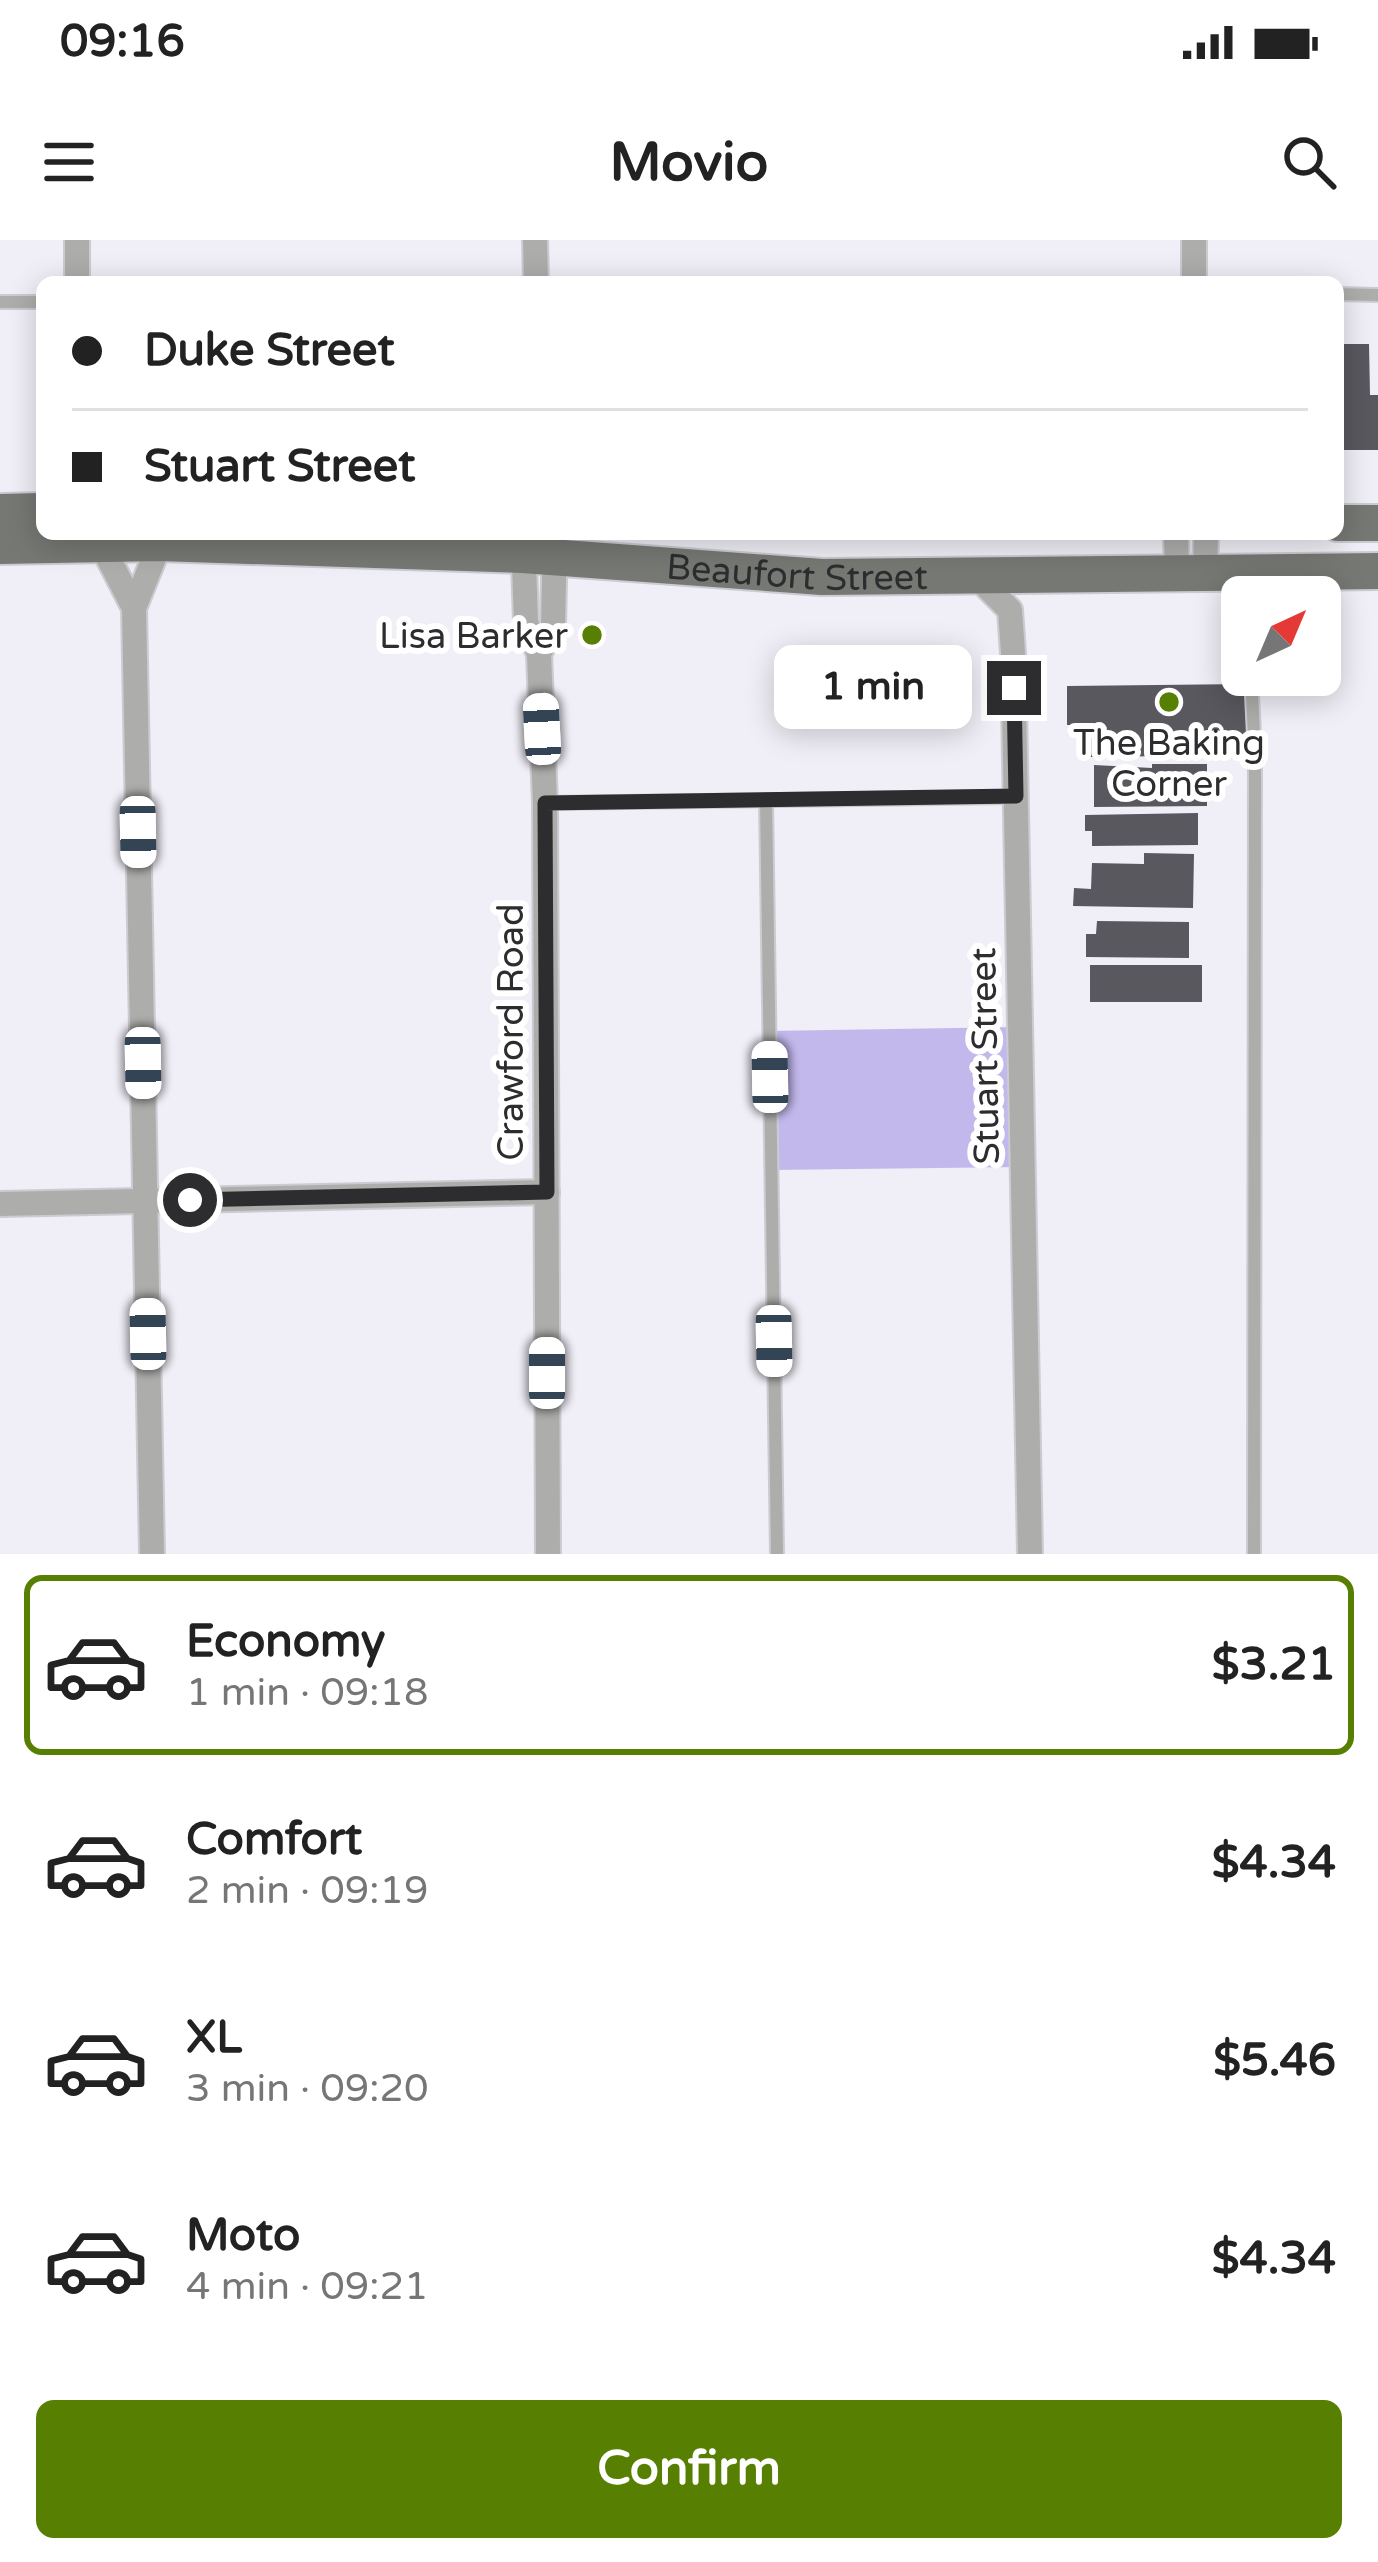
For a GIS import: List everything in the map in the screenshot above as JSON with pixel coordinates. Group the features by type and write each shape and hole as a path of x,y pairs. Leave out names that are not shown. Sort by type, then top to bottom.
{"main road":[{"path":"0,512 36,511"},
{"path":"1344,523 1378,523"},
{"name":"Beaufort Street","path":"0,546 539,545 822,577 1378,571"}],"street":[{"path":"76,240 77,276"},
{"path":"535,240 536,276"},
{"path":"1194,240 1194,276"},
{"path":"1182,540 1215,576"},
{"path":"1207,540 1215,576"},
{"path":"152,1554 134,608 160,543"},
{"path":"101,544 134,608"},
{"name":"Crawford Road","path":"539,545 526,622 538,654 545,803 548,1554"},
{"name":"Stuart Street","path":"973,573 1010,610 1030,1554"},
{"path":"0,1204 547,1192"}],"lane":[{"path":"1344,294 1378,296"},
{"path":"0,302 36,302"},
{"path":"1252,696 1254,1554"},
{"path":"545,803 1016,796"},
{"path":"766,800 777,1554"}],"shaded area":[{"path":"1020,1027 1022,1167 771,1170 769,1031"}],"building":[{"path":"1344,344 1369,344 1370,395 1378,395 1378,450 1344,450"},
{"path":"1221,684 1221,696 1247,696 1248,755 1089,757 1089,738 1076,738 1076,725 1067,725 1067,686"},
{"path":"1152,764 1207,764 1207,806 1094,807 1094,765 1152,768"},
{"path":"1198,813 1198,845 1092,846 1092,831 1085,831 1085,815"},
{"path":"1144,853 1194,854 1193,908 1073,906 1074,888 1091,889 1092,863 1144,864"},
{"path":"1097,921 1189,922 1189,958 1086,957 1086,934 1096,934"},
{"path":"1090,965 1202,965 1202,1002 1090,1002"}],"place":[{"name":"Lisa Barker","path":"592,635"},
{"name":"The Baking Corner","path":"1169,702"}],"route":[{"path":"190,1200 547,1192 545,803 1016,796 1014,688"}]}
